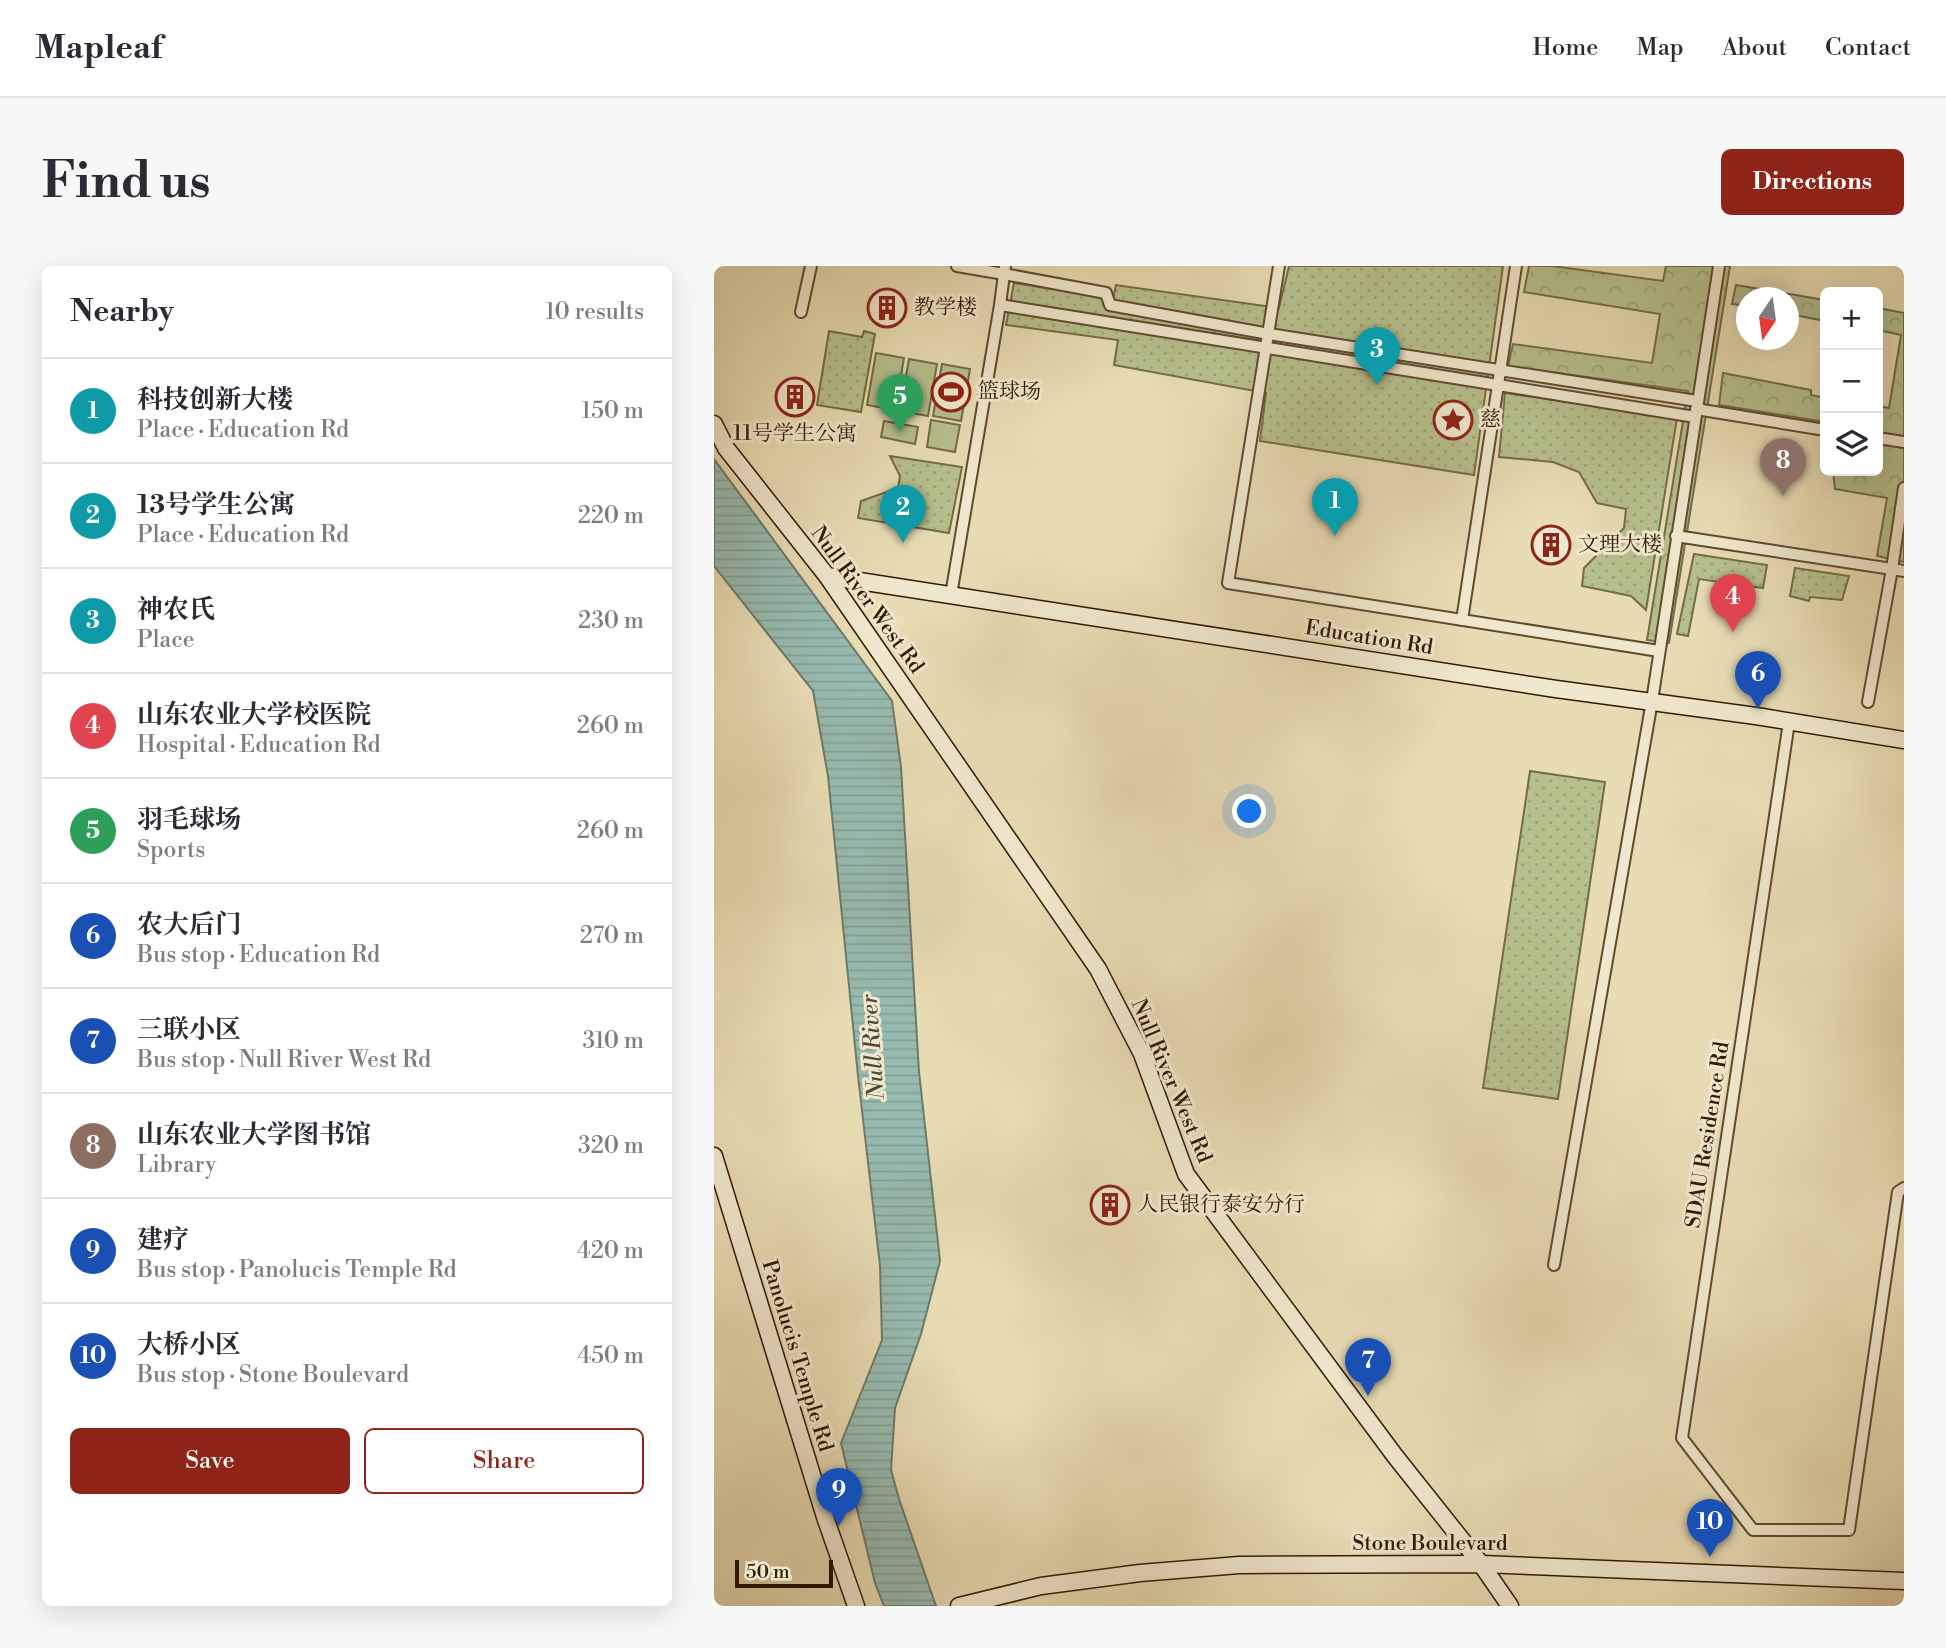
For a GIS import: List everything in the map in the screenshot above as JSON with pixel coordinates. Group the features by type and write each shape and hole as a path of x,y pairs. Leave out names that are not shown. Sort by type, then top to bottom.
{"street":[{"path":"801,312 811,266"},
{"path":"957,266 1005,270 1106,293 1111,305 1269,334 1500,370 1696,409 1820,429"},
{"path":"1279,266 1227,583 1659,651"},
{"path":"1462,620 1516,266"},
{"path":"1554,1265 1652,701 1719,266"},
{"path":"951,595 1005,270"},
{"path":"1000,305 1498,385 1696,409"},
{"name":"Null River West Rd","path":"714,424 726,448 827,576 1098,969 1142,1054 1186,1174 1510,1606"},
{"path":"1883,439 1904,442"},
{"path":"1868,702 1904,488"},
{"path":"1676,536 1904,571"},
{"name":"Education Rd","path":"827,576 1904,740"},
{"name":"SDAU Residence Rd","path":"1789,722 1682,1438 1753,1531 1849,1530 1898,1192 1904,1188"},
{"name":"Panolucis Temple Rd","path":"714,1156 825,1517 856,1606"},
{"name":"Stone Boulevard","path":"959,1606 1041,1586 1239,1565 1481,1564 1904,1581"}],"green space":[{"path":"1289,266 1503,266 1474,475 1260,441 1266,393 1114,365 1118,340 1006,325 1014,283 1113,299 1116,285 1279,308"},
{"path":"1529,266 1552,266 1663,281 1666,266 1730,266 1669,643 1647,640 1688,391 1508,366 1513,344 1652,363 1660,314 1524,292"},
{"path":"1736,285 1748,287 1736,287 1736,305 1732,304"},
{"path":"1799,296 1820,299 1820,320 1799,316"},
{"path":"1883,309 1904,313 1904,562 1877,556 1887,498 1835,489 1834,476 1883,476 1883,407 1889,408 1901,335 1883,331"},
{"path":"829,331 862,337 864,331 875,334 861,412 817,405"},
{"path":"876,353 904,358 895,410 867,405"},
{"name":"篮球场","path":"909,359 937,364 928,416 900,411"},
{"name":"篮球场","path":"942,364 970,369 961,421 933,416"},
{"path":"1723,373 1811,390 1811,395 1820,397 1820,421 1719,405"},
{"path":"1505,393 1677,418 1646,610 1631,596 1582,586 1584,568 1624,528 1626,509 1597,503 1579,472 1553,462 1499,457"},
{"name":"篮球场","path":"931,420 960,425 955,452 927,447"},
{"path":"884,421 918,427 915,444 881,437"},
{"path":"890,456 962,467 949,533 858,518 861,501 898,488 900,476"},
{"path":"1694,554 1767,565 1763,588 1699,579 1688,636 1677,634"},
{"path":"1795,568 1849,576 1842,600 1810,597 1809,601 1790,596"},
{"path":"1530,771 1605,782 1558,1099 1483,1088"}],"water":[{"name":"Null River","path":"714,459 892,701 901,767 919,1072 940,1261 921,1334 895,1408 891,1470 936,1606 884,1606 875,1583 841,1443 882,1340 880,1266 828,776 813,691 714,566"}],"place":[{"name":"教学楼","path":"887,308"},
{"name":"神农氏","path":"1377,385"},
{"name":"篮球场","path":"951,392"},
{"name":"11号学生公寓","path":"795,397"},
{"name":"慈","path":"1453,420"},
{"name":"羽毛球场","path":"900,432"},
{"name":"山东农业大学图书馆","path":"1783,496"},
{"name":"科技创新大楼","path":"1335,536"},
{"name":"13号学生公寓","path":"903,543"},
{"name":"文理大楼","path":"1551,545"},
{"name":"山东农业大学校医院","path":"1733,632"},
{"name":"农大后门","path":"1758,709"},
{"name":"人民银行泰安分行","path":"1110,1205"},
{"name":"三联小区","path":"1368,1396"},
{"name":"建疗","path":"839,1526"},
{"name":"大桥小区","path":"1710,1557"}]}
